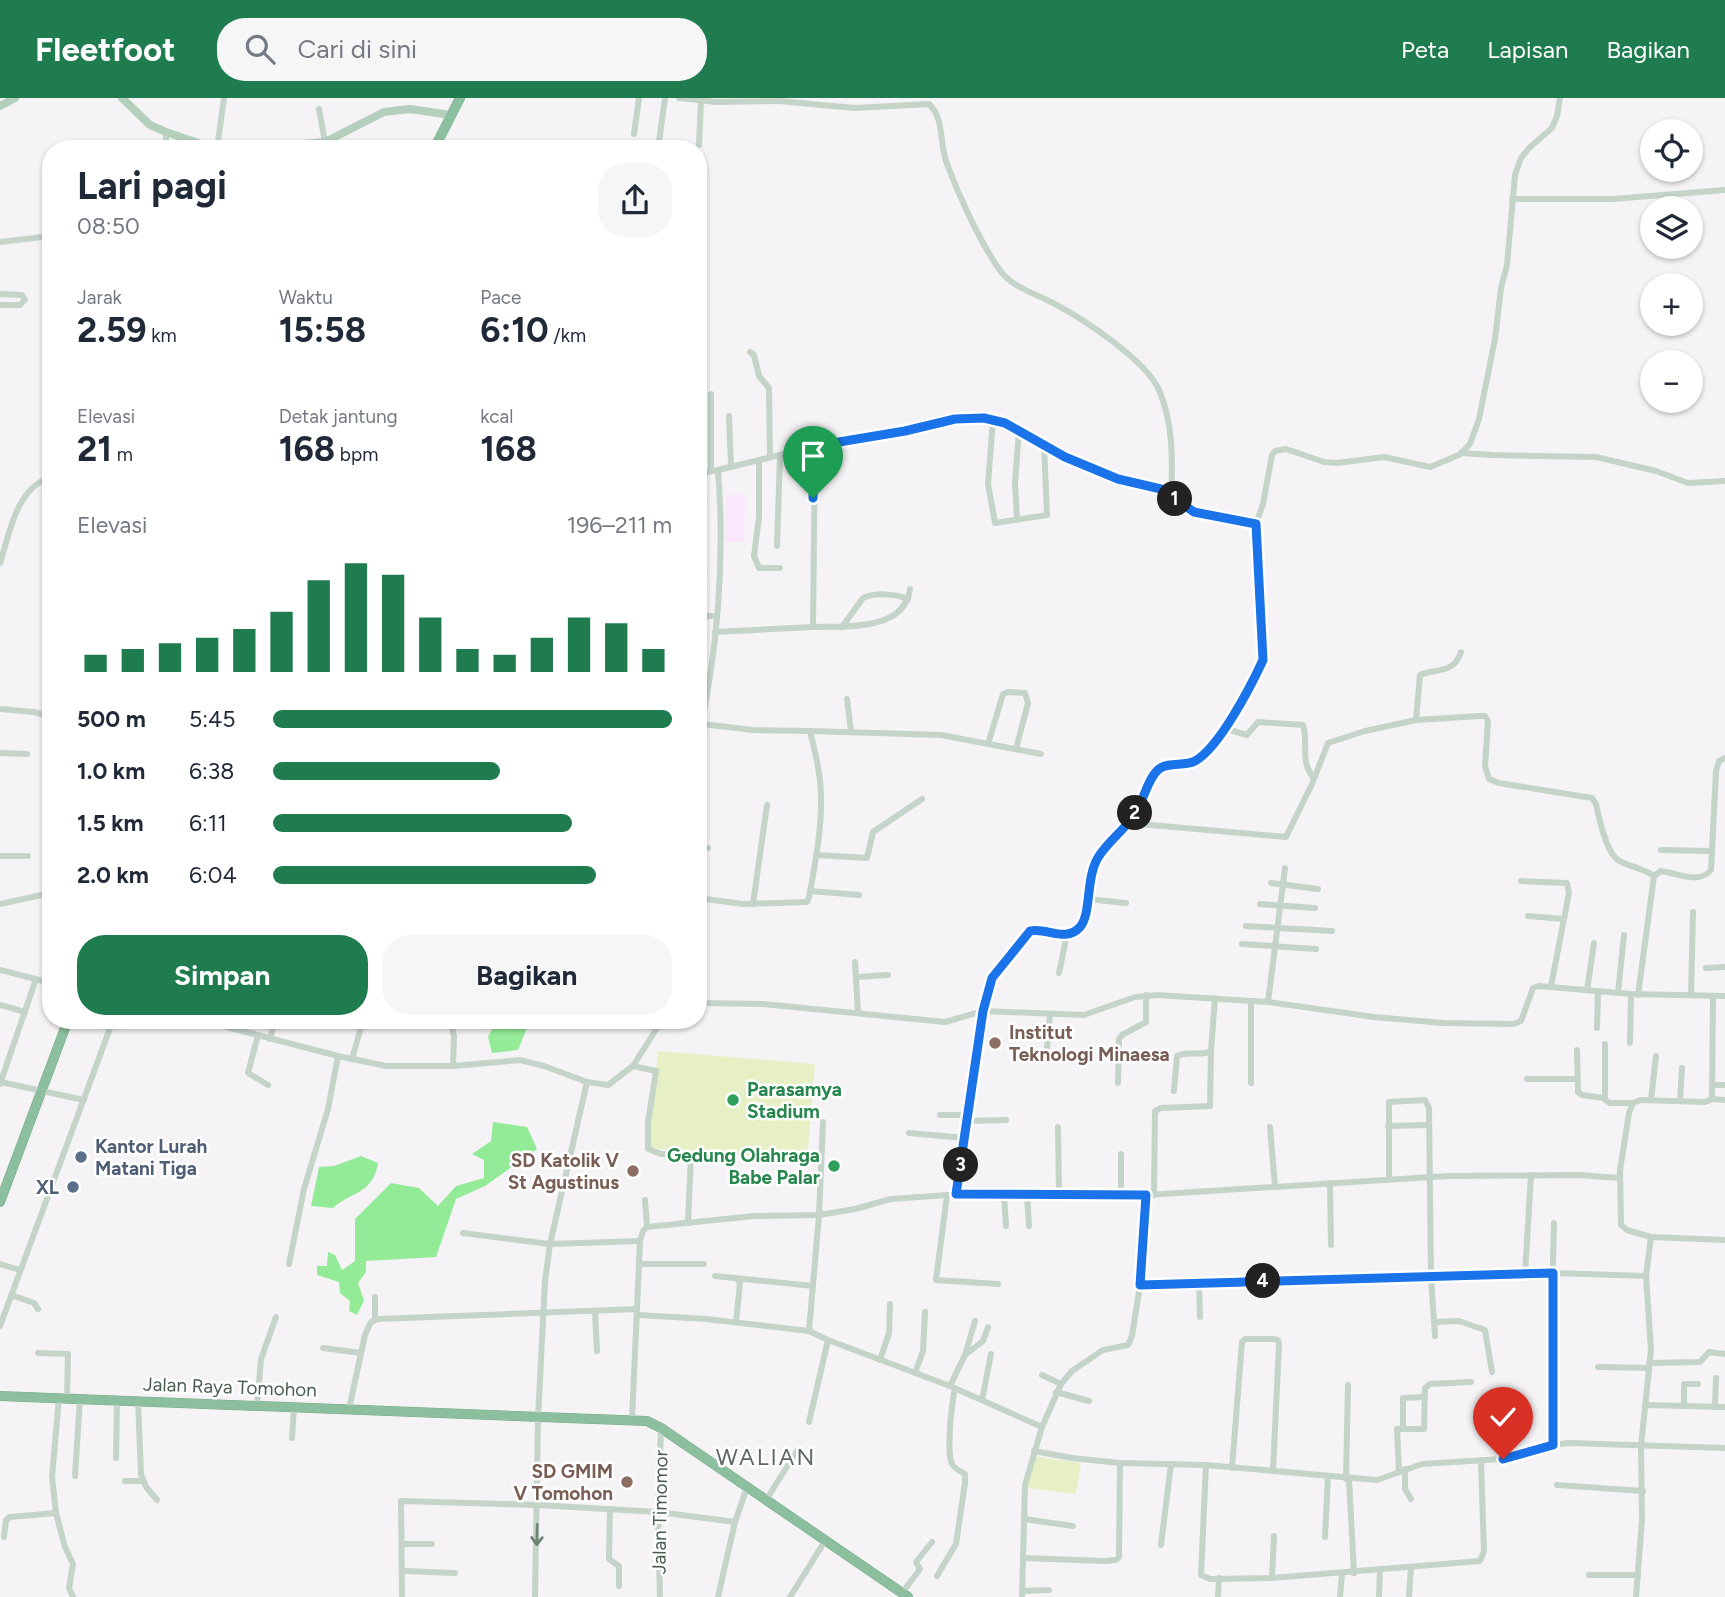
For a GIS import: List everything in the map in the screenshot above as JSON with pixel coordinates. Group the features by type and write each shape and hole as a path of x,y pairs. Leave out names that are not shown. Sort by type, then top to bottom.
{"highway":[{"path":"438,140 460,98"},
{"path":"0,1202 64,1029"},
{"name":"Jalan Raya Tomohon","path":"0,1396 647,1421 661,1428 901,1595"}],"main road":[{"path":"0,106 15,98"},
{"path":"122,98 150,125 190,140"},
{"path":"329,140 384,112 410,109 451,115"}],"street":[{"path":"217,140 224,98"},
{"path":"634,134 639,98"},
{"path":"659,140 665,98"},
{"path":"680,98 779,99 855,108 929,104 937,112 946,162 981,238 1000,271 1011,282 1074,314 1103,334 1147,372 1158,388 1170,435 1171,495"},
{"path":"956,1194 983,1011 992,978 1026,933 1036,930 1067,934 1079,928 1083,922 1089,882 1097,859 1139,809 1158,770 1163,766 1186,764 1199,758 1212,746 1254,681 1264,654 1256,524 1263,504 1270,459 1275,451 1292,450 1310,459 1324,462 1384,457 1424,467 1435,466 1462,453 1470,444 1476,431 1509,256 1514,175 1521,158 1529,148 1552,128 1560,98"},
{"path":"699,140 701,100"},
{"path":"319,109 325,140"},
{"path":"166,132 166,140"},
{"path":"1512,199 1613,199 1725,190"},
{"path":"0,242 42,237"},
{"path":"0,294 22,295 25,299 22,304 0,305"},
{"path":"750,352 754,355 759,376 768,388 770,457"},
{"path":"707,690 710,685 715,632 721,509 714,470 711,394"},
{"path":"729,416 731,466"},
{"path":"707,472 815,446 905,431 955,419 984,418 1019,429 1065,457 1118,479 1155,486 1194,512 1256,524"},
{"path":"993,420 988,484 995,523 1048,515 1044,444"},
{"path":"1017,520 1015,483 1019,429"},
{"path":"813,627 815,446"},
{"path":"1462,453 1491,456 1596,457 1656,471 1688,483 1725,481"},
{"path":"777,546 780,455"},
{"path":"759,461 756,564 762,568 780,568"},
{"path":"0,563 24,497 34,485 42,481"},
{"path":"715,632 862,626 890,617 901,610 908,599 910,589"},
{"path":"842,626 863,598 878,594 908,599"},
{"path":"707,616 716,617"},
{"path":"1416,720 1420,675 1449,669 1458,662 1461,652"},
{"path":"989,744 1003,694 1020,692 1025,693 1028,703 1016,749"},
{"path":"847,699 851,731"},
{"path":"0,709 42,714"},
{"path":"1128,823 1286,837 1328,743 1365,730 1416,720 1485,716 1488,721 1485,766 1489,779 1499,783 1592,798 1610,851 1619,861 1639,867 1654,876"},
{"path":"1223,728 1247,735 1258,722 1303,725 1305,761 1314,778"},
{"path":"707,724 753,730 941,735 1041,754"},
{"path":"707,899 753,904 807,902 816,855 820,780 810,731"},
{"path":"0,752 27,754"},
{"path":"1630,1043 1654,876 1661,871 1693,878 1703,876 1711,870 1716,771 1719,761 1725,758"},
{"path":"816,855 867,858 871,834 922,799"},
{"path":"753,904 767,805"},
{"path":"1661,850 1712,851"},
{"path":"0,856 28,856"},
{"path":"1268,1002 1285,868"},
{"path":"1521,881 1567,883 1569,893 1552,986"},
{"path":"1271,883 1318,889"},
{"path":"810,891 859,895"},
{"path":"0,904 42,895"},
{"path":"1087,899 1126,903"},
{"path":"1260,904 1315,908"},
{"path":"1691,994 1693,912"},
{"path":"1528,916 1564,919"},
{"path":"1245,926 1332,931"},
{"path":"1059,973 1067,934"},
{"path":"1618,993 1624,935"},
{"path":"1587,990 1594,943"},
{"path":"1242,944 1316,949"},
{"path":"855,962 858,1013"},
{"path":"1706,968 1725,967"},
{"path":"0,970 42,981"},
{"path":"856,977 888,975"},
{"path":"36,979 0,1083 84,1100"},
{"path":"707,1003 763,1004 945,1022 983,1011 1084,1015 1146,995 1268,1002 1374,1017 1443,1023 1514,1024 1524,1016 1533,988 1552,986 1598,992 1725,996"},
{"path":"1597,1028 1598,992"},
{"path":"1118,1083 1119,1039 1146,1022 1146,995"},
{"path":"1713,996 1713,1098"},
{"path":"1049,1590 1022,1594 1027,1473 1042,1427 1061,1384 1072,1371 1096,1353 1128,1345 1132,1336 1150,1195 1155,1111 1161,1108 1210,1106 1216,998"},
{"path":"1251,1001 1251,1083"},
{"path":"0,1005 25,1012"},
{"path":"1046,1060 1050,1014"},
{"path":"0,1326 110,1029"},
{"path":"235,1029 386,1066 453,1066 520,1060 587,1082 608,1085 633,1066 656,1029"},
{"path":"270,1039 273,1029"},
{"path":"352,1059 360,1029"},
{"path":"452,1029 453,1066"},
{"path":"258,1035 248,1073 268,1086"},
{"path":"1604,1098 1605,1044"},
{"path":"1577,1050 1580,1094 1604,1098 1610,1103 1650,1100 1705,1102 1713,1098 1725,1100"},
{"path":"1174,1091 1177,1056 1211,1051"},
{"path":"289,1264 304,1189 328,1110 338,1056"},
{"path":"1650,1100 1656,1056"},
{"path":"633,1066 656,1071 648,1122 648,1149 662,1154 691,1156 688,1223"},
{"path":"1680,1101 1682,1068"},
{"path":"1527,1080 1577,1079"},
{"path":"535,1597 538,1418 550,1244 587,1082"},
{"path":"1713,1085 1725,1085"},
{"path":"1389,1179 1388,1105 1397,1100 1425,1100 1428,1104 1429,1125 1431,1277 1435,1336"},
{"path":"1633,1103 1629,1113 1620,1178 1621,1226 1651,1237 1725,1240"},
{"path":"940,1115 1006,1120"},
{"path":"810,1331 823,1122"},
{"path":"1388,1126 1429,1125"},
{"path":"1058,1127 1059,1195"},
{"path":"1270,1127 1275,1186"},
{"path":"909,1133 965,1138"},
{"path":"1121,1154 1121,1195"},
{"path":"1525,1274 1531,1175"},
{"path":"632,1420 640,1241 647,1227 754,1216 819,1215 891,1199 956,1194 1150,1195 1430,1176 1620,1178"},
{"path":"1330,1183 1331,1245"},
{"path":"947,1195 936,1280 998,1284"},
{"path":"1004,1195 1006,1226"},
{"path":"1027,1195 1029,1226"},
{"path":"645,1200 647,1227"},
{"path":"1553,1445 1554,1223"},
{"path":"463,1233 550,1244 640,1241"},
{"path":"1636,1597 1643,1491 1641,1446 1649,1365 1650,1326 1646,1276 1651,1237"},
{"path":"0,1264 20,1270"},
{"path":"640,1264 704,1264"},
{"path":"1140,1285 1553,1273 1646,1276"},
{"path":"715,1276 813,1286"},
{"path":"736,1322 740,1283 737,1279"},
{"path":"1199,1283 1200,1317"},
{"path":"11,1295 34,1303 38,1309"},
{"path":"375,1297 375,1320"},
{"path":"880,1360 890,1333 890,1304"},
{"path":"596,1311 597,1350"},
{"path":"349,1409 367,1328 375,1320 387,1317 545,1312 637,1312 810,1331 952,1387 1042,1427"},
{"path":"915,1373 923,1350 925,1312"},
{"path":"257,1405 259,1366 276,1317"},
{"path":"1434,1322 1455,1320 1485,1330 1492,1371"},
{"path":"937,1576 956,1544 965,1474 954,1466 951,1458 952,1387 975,1321"},
{"path":"965,1355 983,1341 988,1327"},
{"path":"1232,1468 1241,1342 1245,1339 1273,1339 1278,1340 1279,1344 1273,1471"},
{"path":"809,1422 828,1340"},
{"path":"323,1348 361,1353"},
{"path":"1598,1367 1700,1362 1709,1352 1725,1354"},
{"path":"38,1353 68,1354 52,1478 62,1539 73,1563 69,1588 73,1597"},
{"path":"982,1400 991,1354"},
{"path":"1042,1375 1061,1384"},
{"path":"1715,1407 1716,1378"},
{"path":"1411,1499 1405,1489 1397,1431 1424,1429 1425,1388 1430,1384 1471,1382"},
{"path":"1684,1406 1684,1384 1698,1384"},
{"path":"1348,1385 1347,1479 1354,1573"},
{"path":"1056,1392 1089,1401"},
{"path":"1403,1429 1403,1398 1424,1397"},
{"path":"75,1476 80,1399"},
{"path":"116,1458 117,1400"},
{"path":"138,1401 139,1461 143,1481 157,1500"},
{"path":"1645,1405 1725,1407"},
{"path":"292,1438 294,1407"},
{"name":"Jalan Timomor","path":"660,1597 658,1512 661,1428"},
{"path":"1034,1451 1120,1463 1206,1465 1377,1480 1402,1470 1439,1461 1503,1459 1569,1443 1725,1448"},
{"path":"766,1500 797,1451"},
{"path":"1206,1465 1200,1573 1205,1578 1272,1578 1475,1563 1482,1559 1481,1460"},
{"path":"1023,1558 1116,1560 1119,1557 1120,1463"},
{"path":"1161,1545 1171,1464"},
{"path":"1325,1536 1328,1476"},
{"path":"125,1482 143,1481"},
{"path":"1557,1485 1643,1491"},
{"path":"718,1597 735,1522 747,1487"},
{"path":"402,1597 401,1501 658,1512 735,1522"},
{"path":"610,1509 609,1559 619,1566 619,1586"},
{"path":"5,1537 6,1520 10,1517 56,1513"},
{"path":"1024,1519 1073,1526"},
{"path":"1272,1578 1273,1536"},
{"path":"790,1597 825,1541"},
{"path":"901,1595 919,1570 916,1562 932,1542"},
{"path":"403,1544 432,1544"},
{"path":"1409,1597 1410,1567"},
{"path":"1379,1597 1380,1570"},
{"path":"403,1571 455,1573"},
{"path":"1340,1597 1342,1573"},
{"path":"1589,1575 1638,1575"},
{"path":"1218,1597 1219,1578"}],"shaded area":[{"path":"726,495 745,495 744,542 725,542"},
{"path":"492,1029 526,1029 518,1050 492,1053 488,1037"},
{"name":"Parasamya Stadium","path":"658,1051 815,1064 807,1161 649,1148"},
{"path":"493,1122 527,1127 537,1149 485,1186 456,1199 436,1257 366,1261 366,1272 358,1283 364,1300 357,1315 349,1311 350,1301 340,1293 339,1282 317,1275 317,1266 327,1266 328,1252 335,1255 342,1270 355,1261 355,1219 391,1183 419,1188 438,1206 456,1186 484,1178 484,1160 472,1154 491,1141"},
{"path":"361,1156 378,1163 372,1181 367,1186 333,1208 311,1206 319,1167 334,1166"},
{"path":"1032,1456 1081,1463 1076,1494 1027,1488"}],"place":[{"name":"Institut Teknologi Minaesa","path":"995,1043"},
{"name":"Parasamya Stadium","path":"733,1100"},
{"name":"Kantor Lurah Matani Tiga","path":"81,1157"},
{"name":"Gedung Olahraga Babe Palar","path":"834,1166"},
{"name":"SD Katolik V St Agustinus","path":"633,1171"},
{"name":"XL","path":"73,1187"},
{"name":"SD GMIM V Tomohon","path":"627,1482"}],"district":[{"name":"WALIAN","path":"766,1457"}],"route":[{"path":"813,498 815,446 905,431 955,419 984,418 1005,423 1065,457 1118,479 1155,486 1194,512 1256,524 1264,654 1254,681 1212,746 1193,762 1163,766 1155,773 1139,809 1097,859 1089,882 1083,922 1079,928 1066,934 1036,930 1026,933 992,978 983,1011 956,1194 1146,1195 1140,1285 1553,1273 1553,1445 1503,1459"}]}
